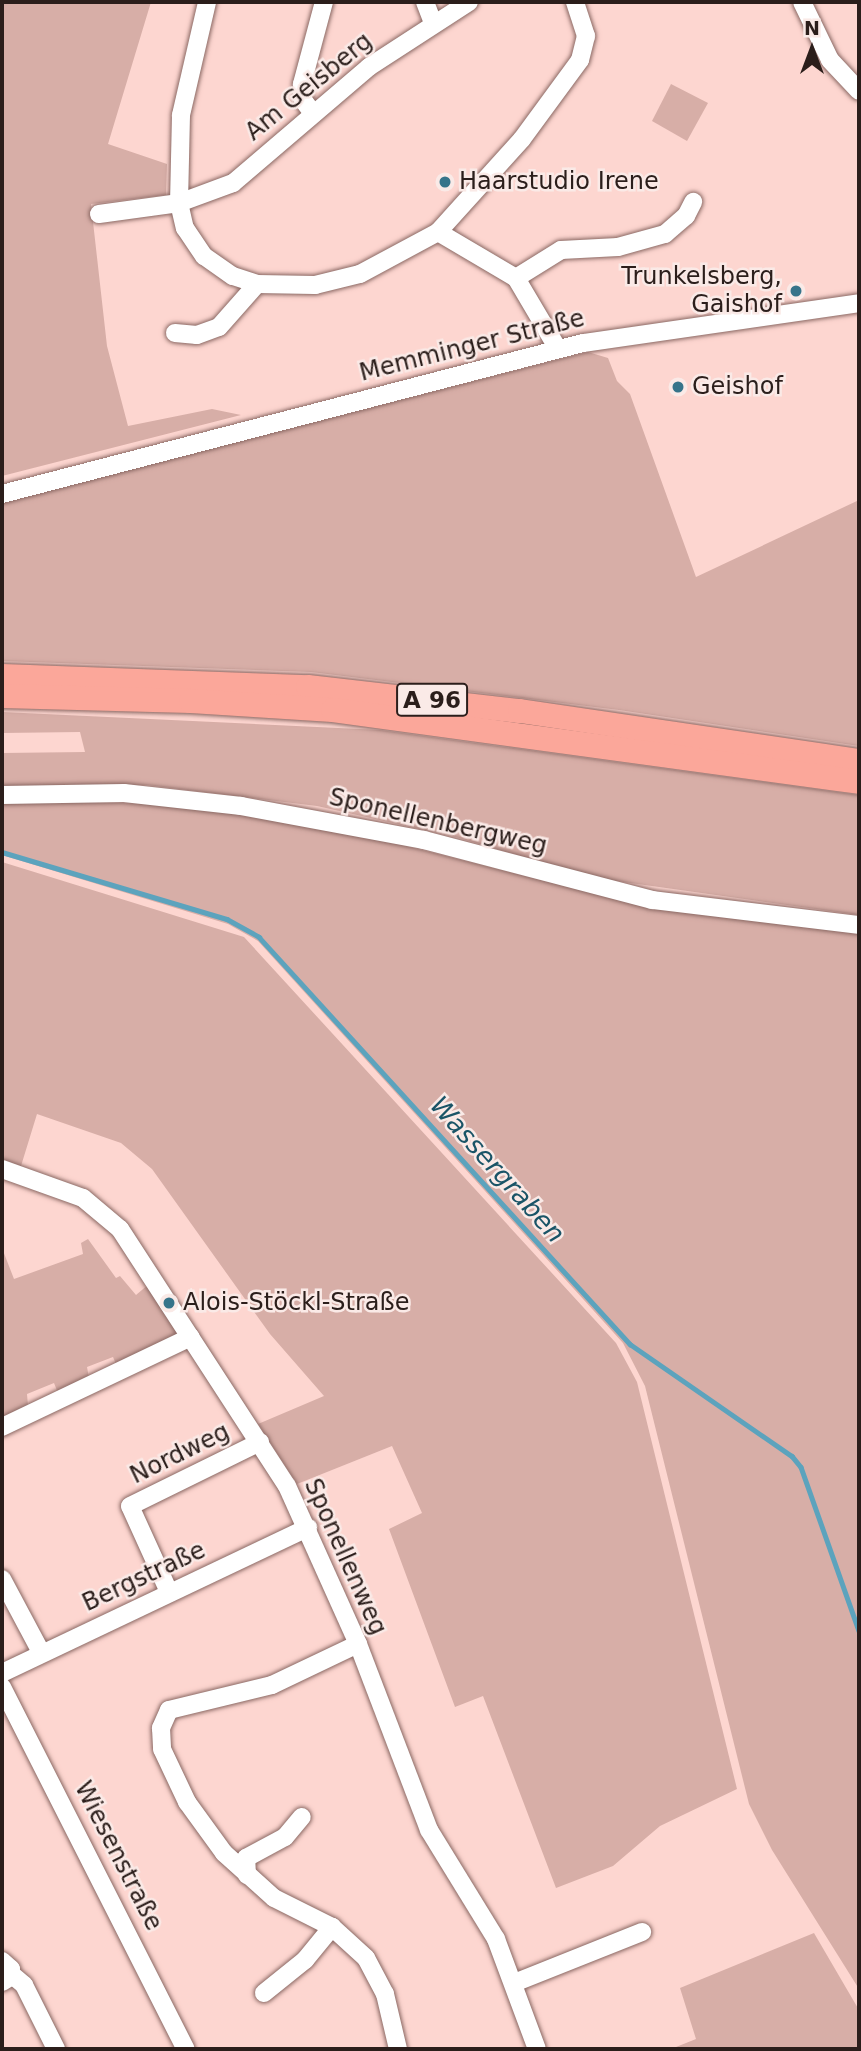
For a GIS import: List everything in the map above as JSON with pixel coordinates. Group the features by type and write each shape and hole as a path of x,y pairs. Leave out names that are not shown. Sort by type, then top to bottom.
{"highway":[{"name":"A 96","path":"2,676 308,687 520,711 859,761"},
{"name":"A 96","path":"2,696 191,701 333,710 859,782"}],"street":[{"path":"207,2 181,115 179,203 185,228 204,256 233,276 257,284 287,286 339,281 383,264 438,232 522,139 576,66 586,36 575,2"},
{"path":"312,112 303,100 302,84 324,2"},
{"path":"425,2 433,23"},
{"name":"Am Geisberg","path":"99,214 179,203 233,183 312,112 433,23 469,2"},
{"path":"802,2 830,60 859,91"},
{"path":"516,278 561,250 618,247 665,234 686,216 693,202"},
{"path":"438,232 516,278 558,349"},
{"path":"175,333 197,335 219,327 257,284"},
{"name":"Memminger Straße","path":"2,494 558,349 647,332 859,303"},
{"name":"Sponellenbergweg","path":"2,795 124,793 229,804 424,840 652,900 859,925"},
{"name":"Sponellenweg","path":"2,1169 74,1194 109,1218 260,1443 308,1528 358,1644 429,1830 496,1939 537,2049"},
{"path":"2,1427 191,1337"},
{"name":"Nordweg","path":"169,1592 130,1506 260,1443"},
{"name":"Bergstraße","path":"2,1673 41,1652 308,1528"},
{"path":"2,1578 41,1652"},
{"path":"358,1644 272,1685 169,1710 160,1728 172,1773 199,1820 247,1875 274,1898 332,1927 376,1972 398,2049"},
{"name":"Wiesenstraße","path":"2,1687 186,2049"},
{"path":"247,1875 246,1858 285,1837 302,1817"},
{"path":"264,1993 305,1960 332,1927"},
{"path":"514,1983 642,1932"},
{"path":"5,1972 24,1985 57,2049"}],"shaded area":[{"path":"2,2 151,2 108,144 167,164 166,195 91,204 107,346 128,426 212,409 241,415 2,476"},
{"path":"671,84 708,103 687,141 652,121"},
{"path":"588,352 608,358 617,381 630,394 696,577 859,500 859,746 619,710 311,672 2,661 2,502"},
{"path":"2,712 380,730 859,795 859,915 595,878 456,837 317,806 147,785 2,790 2,753 85,752 80,732 2,733"},
{"path":"2,801 172,804 343,830 636,904 859,933 859,1989 772,1850 749,1804 645,1386 623,1343 258,941 228,924 2,855"},
{"path":"2,862 244,937 616,1343 637,1382 737,1789 660,1826 613,1866 556,1888 483,1696 455,1707 389,1529 422,1513 392,1446 297,1484 258,1424 324,1396 270,1334 152,1169 121,1143 37,1114 21,1166 2,1159"},
{"path":"88,1239 116,1278 120,1276 136,1295 149,1284 178,1335 116,1364 113,1357 87,1367 89,1378 58,1393 54,1383 27,1394 28,1406 2,1419 2,1248 14,1279 83,1254 81,1243"},
{"path":"814,1933 859,2010 859,2049 671,2049 696,2039 680,1988"}],"waterway":[{"name":"Wassergraben","path":"2,852 227,919 259,937 630,1344 792,1456 801,1467 859,1631"}],"place":[{"name":"Haarstudio Irene","path":"445,182"},
{"name":"Trunkelsberg, Gaishof","path":"796,291"},
{"name":"Geishof","path":"678,387"},
{"name":"Alois-Stöckl-Straße","path":"169,1303"}]}
